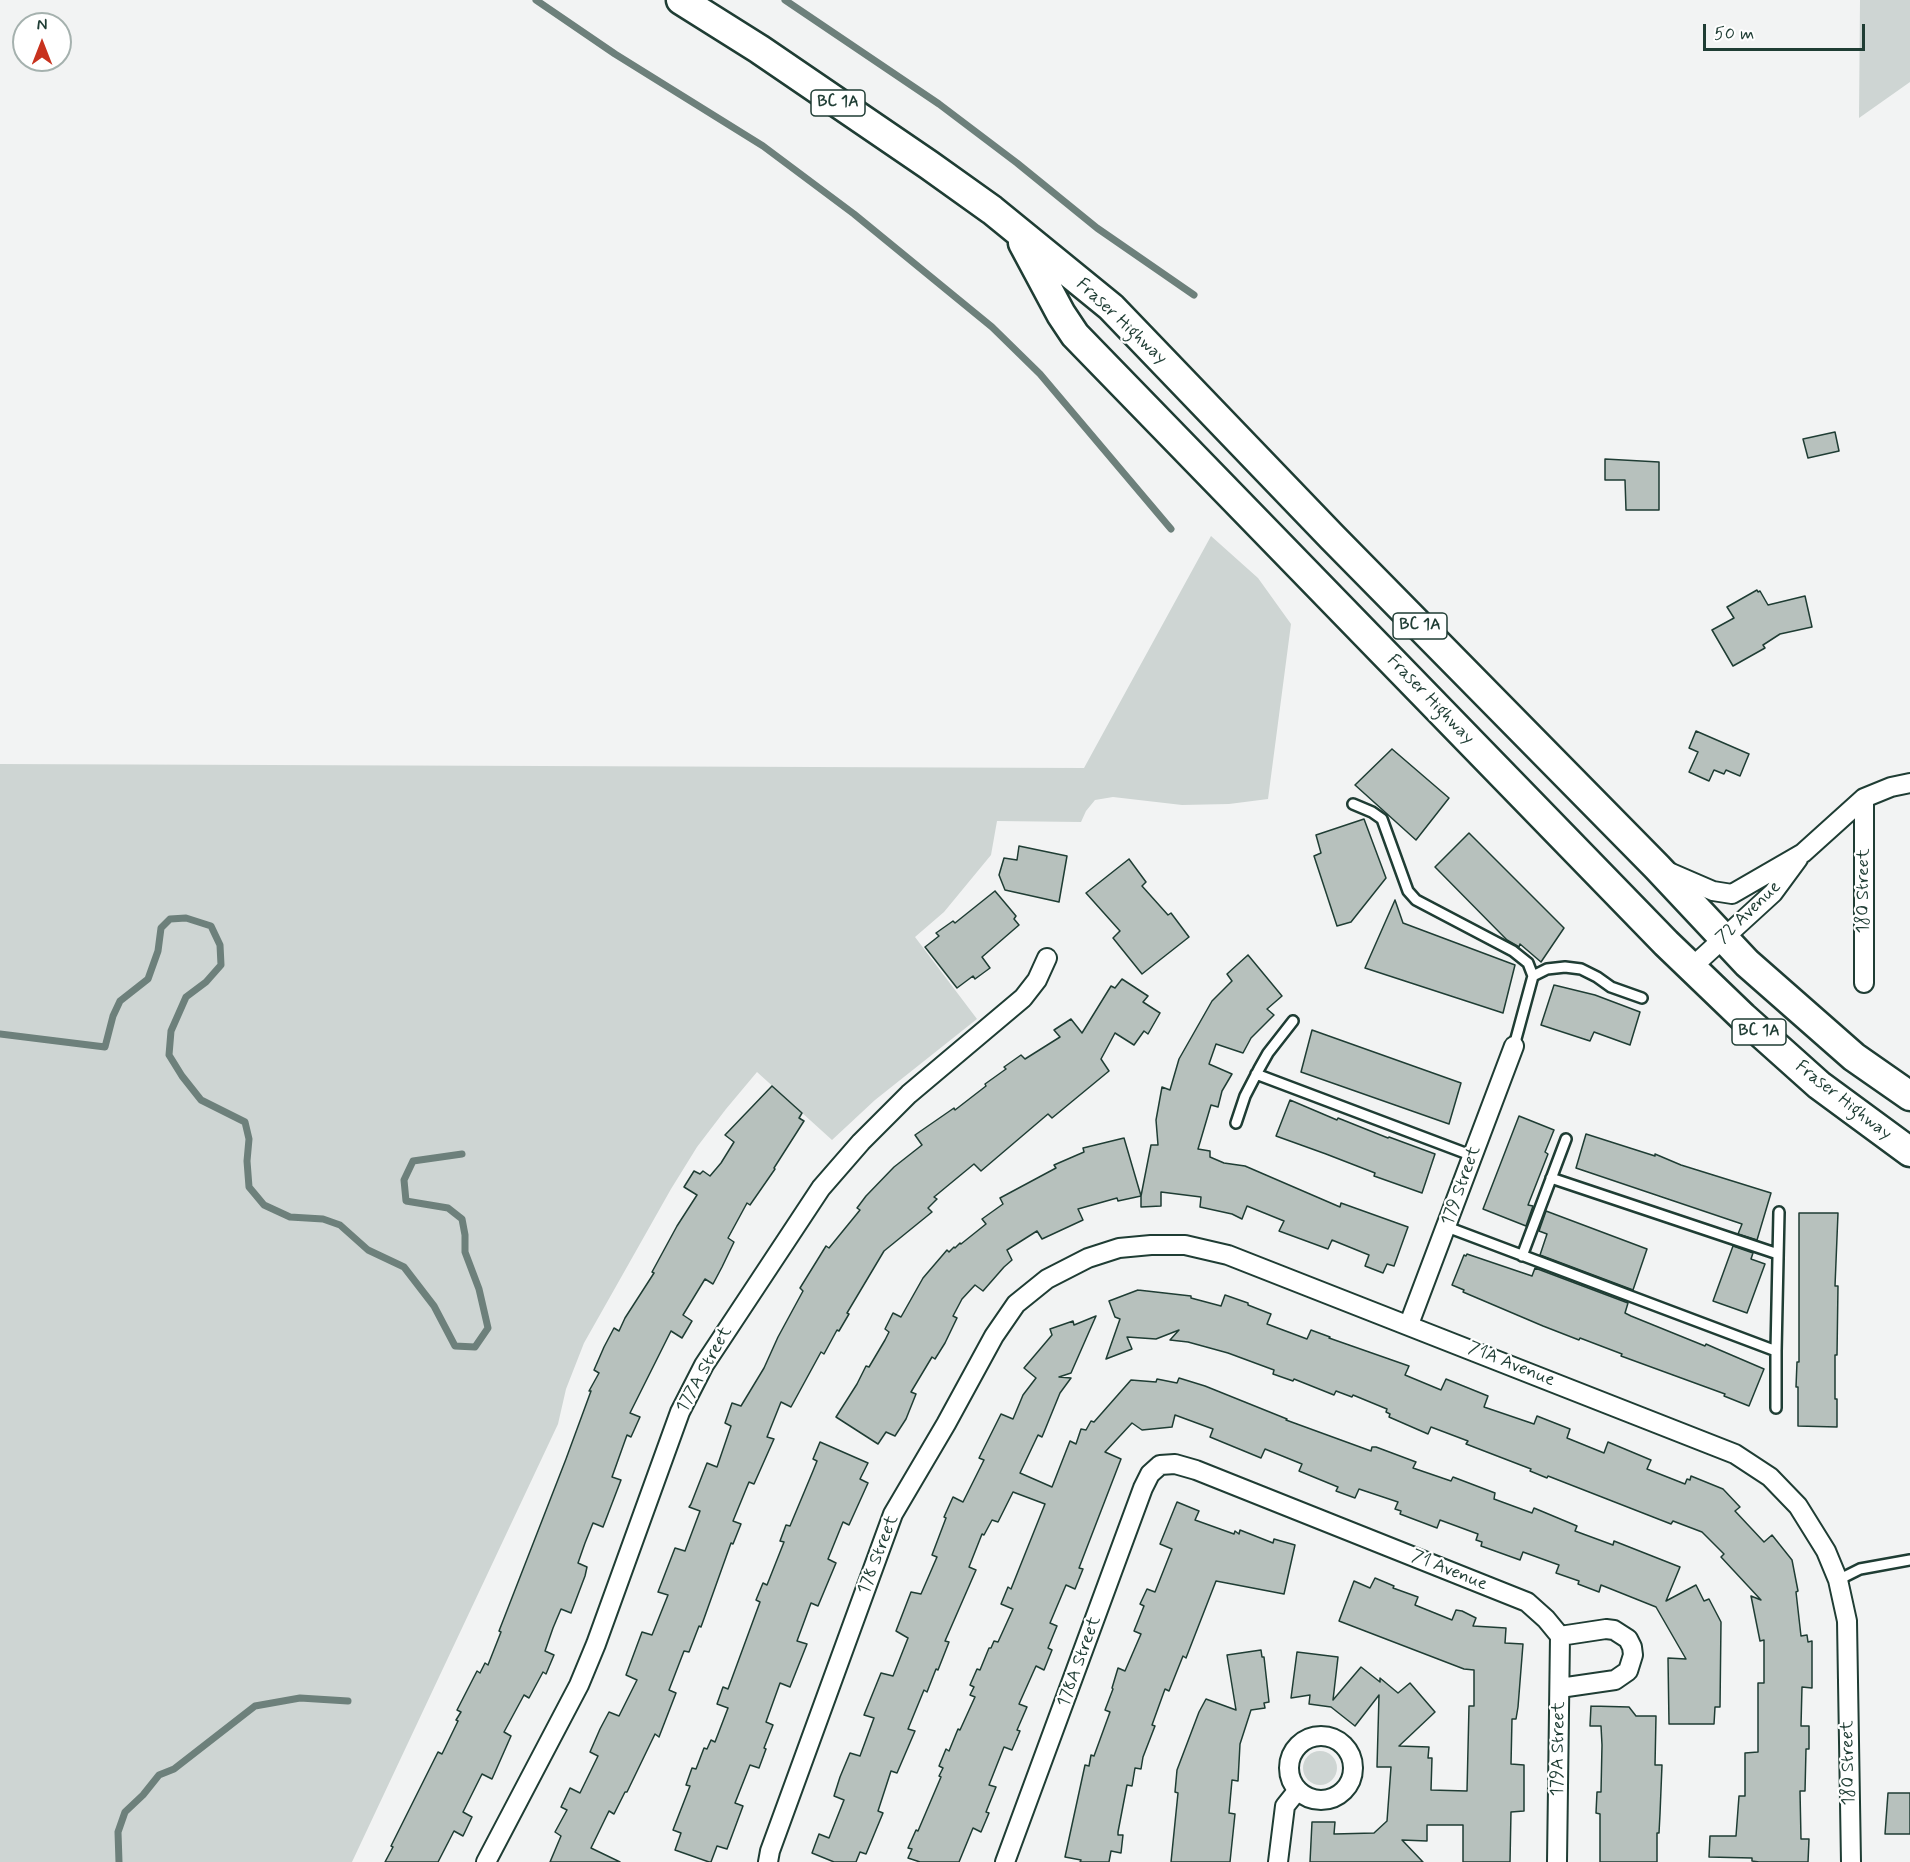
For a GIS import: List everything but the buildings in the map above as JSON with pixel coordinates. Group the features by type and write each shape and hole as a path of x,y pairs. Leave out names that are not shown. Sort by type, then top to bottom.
{"main road":[{"name":"Fraser Highway","path":"681,0 759,49 992,210 1111,307 1332,537 1657,867 1747,963 1854,1056 1910,1096"},
{"name":"Fraser Highway","path":"992,210 1023,243 1061,314 1075,334 1691,968 1819,1085 1910,1152"}],"street":[{"name":"72 Avenue","path":"1691,968 1773,893 1803,853 1864,798 1891,787 1910,783"},
{"name":"180 Street","path":"1864,798 1864,983"},
{"name":"72 Avenue","path":"1657,867 1713,891 1732,894 1803,853"},
{"name":"177A Street","path":"486,1862 579,1685 680,1412 704,1365 821,1188 861,1142 909,1094 1023,998 1037,980 1047,958"},
{"name":"179 Street","path":"1409,1324 1514,1046"},
{"name":"71A Avenue","path":"1047,1279 1088,1258 1119,1248 1185,1245 1228,1255 1409,1324 1735,1454 1770,1477 1798,1506 1826,1551 1838,1580 1846,1621 1847,1663"},
{"name":"178 Street","path":"768,1862 773,1841 893,1514 994,1336 1016,1304 1047,1279"},
{"name":"71 Avenue","path":"1160,1465 1176,1464 1196,1470 1527,1602 1560,1636"},
{"name":"178A Street","path":"1005,1862 1143,1488 1150,1474 1160,1465"},
{"path":"1560,1636 1606,1629 1614,1630 1628,1640 1634,1655 1628,1671 1615,1680 1560,1688"},
{"name":"179A Street","path":"1557,1862 1560,1636"},
{"name":"180 Street","path":"1847,1663 1851,1862"},
{"path":"1278,1862 1285,1806 1297,1791"}],"lane":[{"path":"1353,804 1382,819 1408,891 1416,900 1513,951 1528,963 1533,976 1514,1046"},
{"path":"1533,976 1547,969 1565,967 1581,969 1611,987 1642,998"},
{"path":"1236,1123 1245,1096 1256,1074 1268,1053 1293,1021"},
{"path":"1256,1074 1473,1156"},
{"path":"1522,1256 1566,1139"},
{"path":"1551,1178 1778,1254"},
{"path":"1776,1408 1779,1212"},
{"path":"1447,1227 1776,1351"},
{"path":"1838,1580 1860,1569 1910,1560"}],"shaded area":[{"path":"1860,0 1910,0 1910,82 1859,118"},
{"path":"1211,536 1258,578 1291,624 1268,799 1229,804 1182,805 1113,797 1095,800 1081,822 997,821 991,855 944,912 915,937 977,1019 875,1100 832,1140 757,1072 697,1147 584,1343 566,1389 558,1424 352,1862 0,1862 0,764 1084,768"},
{"path":"1320,1751 1332,1756 1337,1768 1332,1780 1320,1785 1308,1780 1303,1768 1308,1756"}],"waterway":[{"path":"536,0 615,54 763,146 854,214 992,327 1040,374 1171,529"},
{"path":"785,0 939,104 1097,228 1194,295"},
{"path":"0,1034 105,1047 113,1016 120,1001 148,979 158,951 161,928 170,919 186,918 211,926 220,945 221,965 206,982 186,997 171,1031 169,1055 201,1100 245,1122 249,1139 247,1161 249,1187 264,1205 290,1217 323,1219 340,1225 368,1250 404,1267 434,1306 455,1346 475,1347 488,1328 479,1289 465,1252 462,1219 448,1208 406,1201 404,1180 413,1161 462,1154"},
{"path":"119,1862 118,1832 125,1812 159,1775 174,1769 255,1706 300,1698 348,1701"}]}
